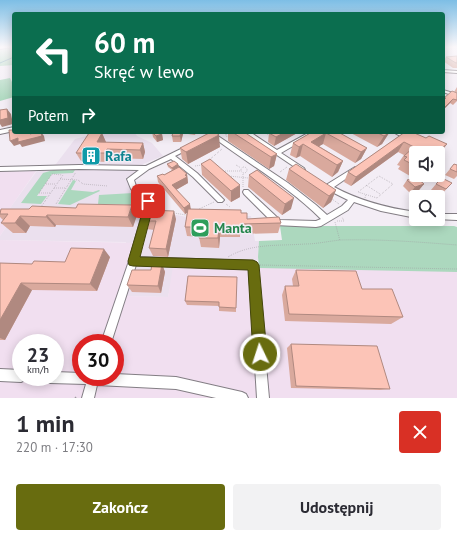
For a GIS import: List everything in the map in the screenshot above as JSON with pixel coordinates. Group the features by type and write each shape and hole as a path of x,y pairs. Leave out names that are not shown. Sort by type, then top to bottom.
{"street":[{"path":"445,71 457,72"},
{"path":"445,92 457,96"},
{"path":"0,132 12,129"},
{"path":"205,138 215,134"},
{"path":"218,134 227,146 288,186 312,204 326,219"},
{"path":"249,134 308,174"},
{"path":"277,153 308,134"},
{"path":"396,140 404,134"},
{"path":"109,334 133,261 147,212 148,201 132,187 130,179 191,145"},
{"path":"171,156 196,176 220,200"},
{"path":"364,162 327,186 352,200 393,212 409,214"},
{"path":"0,169 79,167 148,168"},
{"path":"244,190 278,223 321,223 342,209 352,200"},
{"path":"445,216 457,217"},
{"path":"133,261 253,265 263,398"},
{"path":"0,375 12,376"},
{"path":"124,380 176,383 242,398"},
{"path":"88,398 92,386"}],"path":[{"path":"226,134 227,137 231,136 230,134"},
{"path":"267,134 272,137"},
{"path":"186,169 203,165 227,146"},
{"path":"196,176 200,174 203,165"},
{"path":"236,165 241,169 245,168 248,170 247,172 243,173"},
{"path":"273,177 287,167 285,165"},
{"path":"56,204 79,167"},
{"path":"219,169 233,180"},
{"path":"241,169 243,173 244,190"},
{"path":"223,171 241,171"},
{"path":"41,208 63,174 52,174 39,193 50,193"},
{"path":"228,176 250,178"},
{"path":"379,176 393,184 377,198 366,194 358,192 379,176"},
{"path":"59,180 78,180 83,184 108,186"},
{"path":"46,184 56,184"},
{"path":"238,184 244,190"},
{"path":"366,185 381,195"},
{"path":"54,188 66,188"},
{"path":"364,204 366,194"},
{"path":"329,196 342,209 344,221 335,221 340,241"},
{"path":"147,212 156,212 160,200 152,198"},
{"path":"196,211 220,200"},
{"path":"189,225 185,223 186,216 191,211"},
{"path":"168,213 194,216"},
{"path":"219,263 232,254 262,246 363,240 457,245"},
{"path":"253,265 272,264 457,269"}],"shaded area":[{"path":"94,134 136,134 152,143 163,156 143,164 135,181 160,212 187,217 251,216 255,241 259,241 258,260 176,260 168,297 125,296 126,242 0,240 0,236 14,215 5,215 36,172 56,164 75,139"},
{"path":"36,171 6,214 14,215 0,236 0,172"},
{"path":"0,240 142,243 126,296 168,297 174,260 457,267 457,398 94,398 97,386 124,386 124,334 72,334 72,386 92,386 87,398 0,398"}],"green space":[{"path":"10,78 12,82 12,98 0,101 0,80"},
{"path":"57,169 75,170 73,173 52,174 37,196 47,196 41,204 21,203 43,173"},
{"path":"73,180 76,181 71,190 93,192 100,191 70,205 58,204"},
{"path":"133,193 137,198 134,205 98,204 99,195"},
{"path":"280,226 454,226 457,227 457,272 259,268 259,241 282,240"}],"building":[{"path":"452,91 457,93 457,100 453,99 445,107 445,97"},
{"path":"7,109 8,118 0,120 0,110"},
{"path":"9,130 12,130 12,134 42,134 42,136 18,142 18,138 10,141"},
{"path":"88,134 101,134 97,142 143,143 140,150 107,149 105,153 76,153"},
{"path":"172,134 180,134 180,136 172,136"},
{"path":"207,134 219,135 186,152 180,148"},
{"path":"235,134 247,134 277,154 271,157"},
{"path":"271,134 281,134 276,137"},
{"path":"309,134 324,134 311,142 343,161 337,165 303,144 299,147 293,143"},
{"path":"328,134 342,134 367,148 361,152"},
{"path":"402,134 417,134 426,138 429,136 447,144 444,146 412,146 404,142 356,177 348,172"},
{"path":"409,152 409,162 404,160 407,157 404,156"},
{"path":"210,159 240,185 231,191 201,164"},
{"path":"174,161 178,164 172,168 167,164"},
{"path":"296,164 336,190 329,196 289,169"},
{"path":"454,164 457,165 457,172 450,169"},
{"path":"179,167 187,174 185,175 187,177 172,185 190,204 184,208 157,176 164,175"},
{"path":"257,170 294,198 285,204 249,175"},
{"path":"445,180 452,183 446,189 436,184 438,182 445,182"},
{"path":"409,182 422,182 424,184 415,187"},
{"path":"78,204 132,205 128,217 47,215 46,217 20,216 15,223 1,223 8,214 0,214 1,209 29,209 32,206 76,208"},
{"path":"188,209 241,210 241,213 247,213 247,219 279,217 281,223 241,224 241,227 219,227 218,238 199,238 200,227 185,227"},
{"path":"147,210 174,211 166,249 149,248 156,221 144,221"},
{"path":"71,248 104,249 90,284 21,283 0,320 0,263 32,264 34,261 65,262"},
{"path":"152,264 162,264 158,286 127,285 132,270 151,270"},
{"path":"296,270 356,271 362,289 392,289 403,317 289,314 285,286 299,286"},
{"path":"188,276 237,277 236,308 219,307 219,302 185,301"},
{"path":"291,344 377,346 390,389 296,386"}],"place":[{"name":"Rafa","path":"91,156"},
{"name":"Manta","path":"200,228"}],"route":[{"path":"148,201 148,207 133,261 253,265 260,354"}]}
